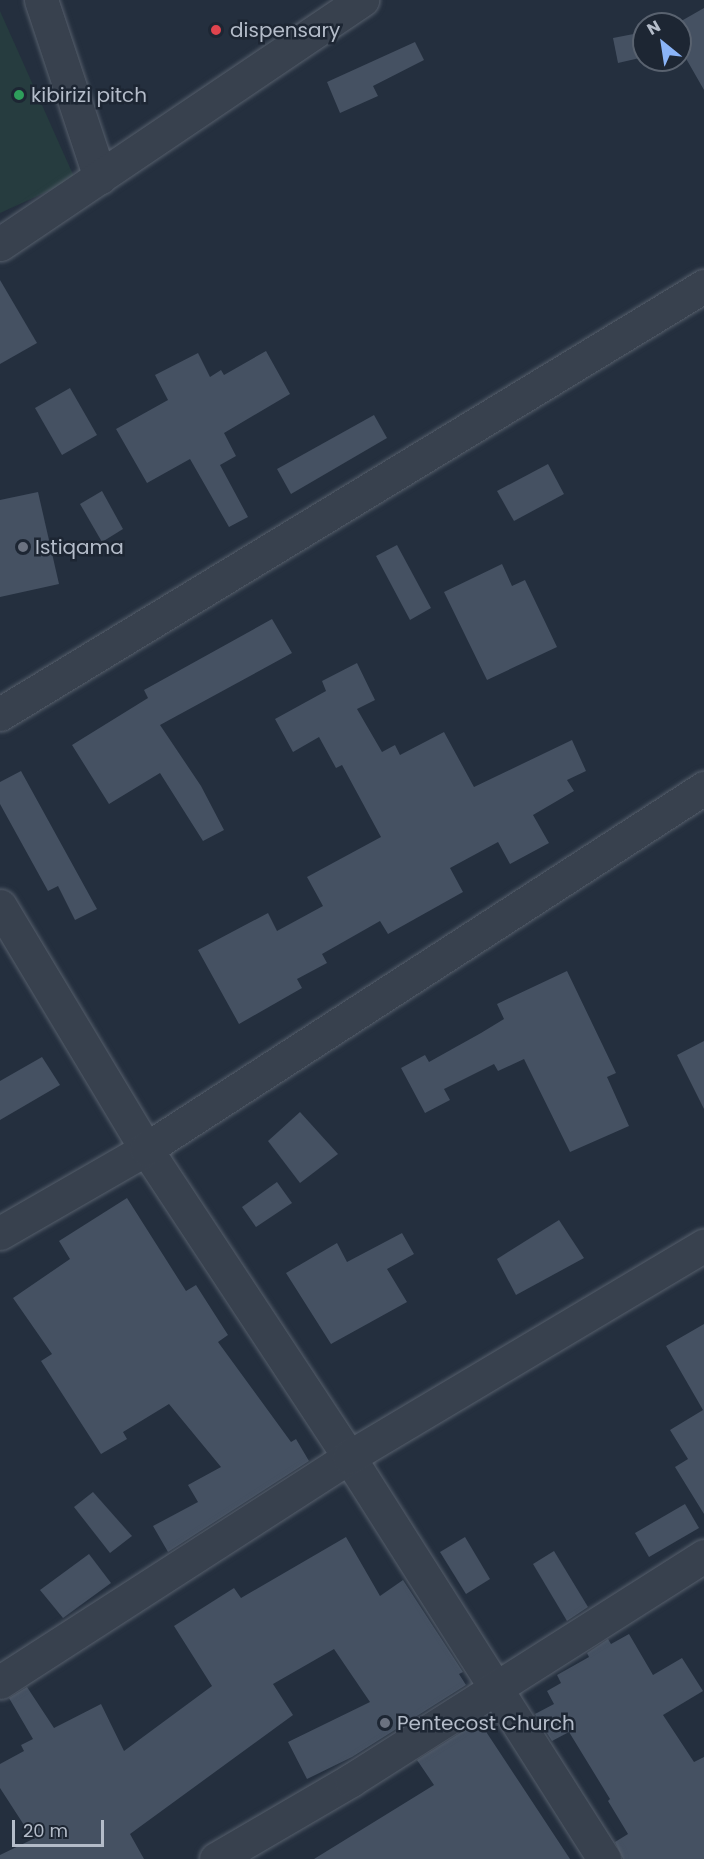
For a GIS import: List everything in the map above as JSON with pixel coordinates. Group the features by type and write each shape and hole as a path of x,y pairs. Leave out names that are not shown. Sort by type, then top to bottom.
{"street":[{"path":"41,0 100,177"},
{"path":"0,244 362,0"},
{"path":"0,714 704,286"},
{"path":"0,1233 146,1149 704,788"},
{"path":"0,906 146,1149 349,1457 604,1859"},
{"path":"0,1682 349,1457 704,1245"},
{"path":"216,1859 351,1780 704,1556"}],"green space":[{"name":"kibirizi pitch","path":"0,11 75,179 0,213"}],"building":[{"path":"704,8 704,90 692,69 692,15"},
{"path":"632,34 632,60 618,63 613,38"},
{"path":"415,42 424,60 373,86 378,96 340,113 327,82"},
{"path":"0,280 37,343 0,364"},
{"path":"266,351 290,394 224,433 236,456 220,465 248,517 229,527 190,459 147,483 116,429 168,400 155,375 198,353 210,377 221,370 224,375"},
{"path":"70,388 97,435 62,455 35,408"},
{"path":"374,415 387,438 291,494 277,469"},
{"path":"548,464 564,494 514,521 497,491"},
{"path":"102,491 123,529 102,542 80,504"},
{"path":"38,492 59,584 0,597 0,500"},
{"path":"397,545 431,608 410,620 376,556"},
{"path":"502,564 512,586 525,580 557,647 487,680 444,592"},
{"path":"272,619 292,653 160,725 201,786 224,830 203,841 160,773 109,804 72,745 148,698 144,690"},
{"path":"357,663 375,700 357,709 382,752 395,745 400,755 444,732 474,787 572,740 586,771 567,780 574,791 533,815 549,843 510,864 498,842 450,868 463,892 388,934 380,921 322,954 327,963 297,979 302,988 239,1024 198,950 268,913 277,931 323,906 307,877 381,837 342,765 336,768 319,737 293,752 275,719 326,691 322,681"},
{"path":"21,771 97,909 75,920 58,886 48,891 0,804 0,782"},
{"path":"567,971 616,1073 607,1077 629,1126 570,1152 524,1059 498,1071 494,1064 444,1089 450,1100 425,1113 401,1068 425,1055 429,1062 481,1033 504,1019 497,1004"},
{"path":"704,1041 704,1109 677,1055"},
{"path":"42,1057 60,1085 0,1120 0,1081"},
{"path":"300,1112 338,1154 300,1183 268,1141"},
{"path":"277,1182 292,1203 256,1227 242,1207"},
{"path":"127,1198 186,1291 196,1285 228,1335 218,1342 291,1442 296,1439 309,1461 168,1552 153,1526 198,1502 188,1485 221,1467 169,1404 123,1432 127,1439 101,1454 41,1361 52,1354 13,1298 70,1259 59,1241"},
{"path":"559,1220 584,1258 516,1295 497,1259"},
{"path":"402,1233 414,1254 387,1269 407,1302 331,1344 286,1273 337,1243 347,1262"},
{"path":"704,1324 704,1514 675,1467 688,1459 670,1430 703,1410 666,1346"},
{"path":"93,1492 132,1536 110,1553 74,1507"},
{"path":"685,1504 699,1528 649,1557 635,1533"},
{"path":"346,1537 380,1596 403,1580 463,1672 459,1674 466,1685 352,1757 307,1779 288,1742 370,1702 334,1649 273,1684 293,1715 130,1834 144,1859 0,1859 0,1855 33,1839 0,1788 0,1764 24,1751 21,1745 33,1739 9,1698 27,1687 54,1728 101,1704 124,1751 212,1686 174,1626 234,1588 241,1598"},
{"path":"465,1537 490,1579 466,1594 440,1552"},
{"path":"554,1551 588,1607 567,1621 533,1564"},
{"path":"89,1554 111,1583 63,1618 40,1590"},
{"path":"629,1634 653,1675 682,1658 703,1691 663,1715 694,1762 704,1757 704,1859 623,1859 615,1842 628,1834 608,1801 610,1799 569,1732 552,1741 535,1714 554,1704 547,1691 561,1683 557,1675 589,1657 587,1653 608,1639 611,1644"},
{"path":"479,1721 570,1859 314,1859 434,1785 417,1760"}],"place":[{"name":"dispensary","path":"216,30"},
{"name":"kibirizi pitch","path":"19,95"},
{"name":"Istiqama","path":"23,547"},
{"name":"Pentecost Church","path":"385,1723"}]}
